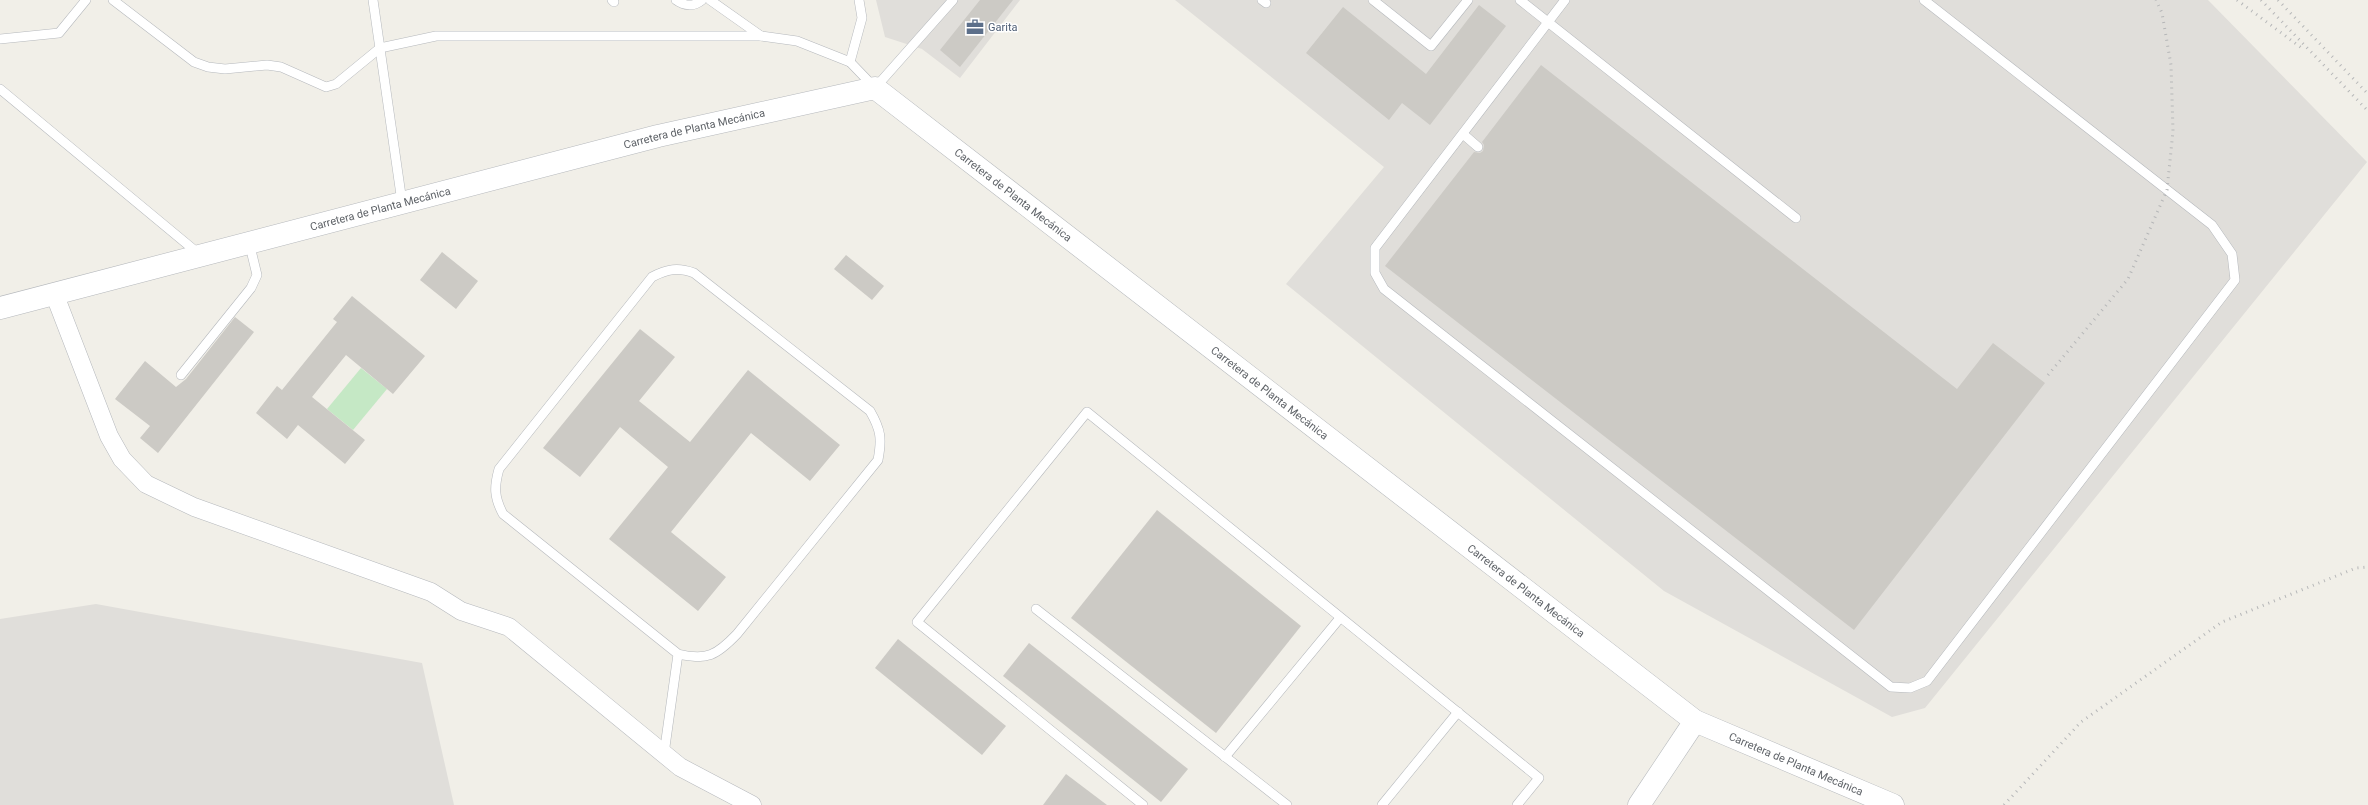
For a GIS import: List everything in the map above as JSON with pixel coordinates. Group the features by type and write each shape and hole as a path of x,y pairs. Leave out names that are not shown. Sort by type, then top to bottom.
{"street":[{"name":"Carretera de Planta Mecánica","path":"0,308 199,254 658,136 875,88 1695,721 1893,805"},
{"path":"54,293 109,436 122,459 146,484 194,507 431,592 461,612 509,626 680,767 752,805"},
{"path":"1639,805 1695,721"}],"lane":[{"path":"0,39 59,33 86,0"},
{"path":"113,0 194,62 208,67 225,69 267,65 281,67 326,87 336,84 380,48 436,36 762,36 797,41 850,62 875,88 952,0"},
{"path":"373,0 402,202"},
{"path":"676,0 682,4 693,5 702,0"},
{"path":"710,0 762,36"},
{"path":"850,62 862,18 859,0"},
{"path":"1373,0 1431,46 1468,0"},
{"path":"1520,0 1796,218"},
{"path":"1565,0 1375,248 1375,273 1384,289 1891,687 1910,688 1927,681 2235,280 2232,254 2212,225 1924,0"},
{"path":"0,89 199,254"},
{"path":"1463,134 1478,147"},
{"path":"181,375 251,288 257,275 249,242"},
{"path":"682,269 694,273 870,411 879,427 881,445 878,460 737,634 723,649 710,656 694,658 678,654 503,514 496,500 494,485 499,469 652,277 665,270 682,269"},
{"path":"1143,805 917,622 1087,412 1539,778 1517,805"},
{"path":"1036,609 1287,805"},
{"path":"1225,757 1340,618"},
{"path":"664,754 678,654"},
{"path":"1382,805 1458,712"}],"shaded area":[{"path":"876,0 1020,0 960,78 922,49 885,37"},
{"path":"1175,0 2208,0 2367,162 1925,708 1892,717 1664,591 1286,284 1384,167"},
{"path":"96,604 422,663 454,805 0,805 0,619"}],"green space":[{"path":"361,368 387,389 353,430 327,409"}],"building":[{"name":"Garita","path":"980,0 1013,0 960,67 940,50"},
{"path":"1479,5 1506,26 1430,125 1402,103 1389,120 1306,53 1343,7 1426,74"},
{"path":"1541,65 1957,389 1993,343 2045,383 1854,630 1385,266 1474,152 1480,153 1483,151 1484,145 1482,142"},
{"path":"442,252 478,281 456,309 420,280"},
{"path":"846,255 884,286 872,300 834,269"},
{"path":"352,296 425,356 393,394 346,355 312,397 365,440 345,464 298,425 287,439 256,413 277,386 282,390 337,322 333,319"},
{"path":"235,317 254,332 158,453 140,438 150,426 115,399 145,361 176,387 186,379"},
{"path":"640,329 675,357 639,401 690,442 748,370 840,445 810,481 751,433 671,532 726,577 698,611 609,539 668,467 620,427 580,477 543,448"},
{"path":"1157,510 1301,626 1216,733 1071,618"},
{"path":"898,639 1006,726 982,755 875,668"},
{"path":"1029,643 1188,769 1161,802 1003,676"},
{"path":"1066,774 1107,805 1043,805"}],"railway":[{"path":"2048,375 2128,279 2167,190 2173,131 2171,65 2162,13 2156,0"},
{"path":"2237,0 2303,49"},
{"path":"2261,0 2368,111"},
{"path":"2278,0 2368,94"},
{"path":"2004,805 2081,722 2222,622 2356,568 2368,567"}],"place":[{"name":"Garita","path":"975,27"}]}
